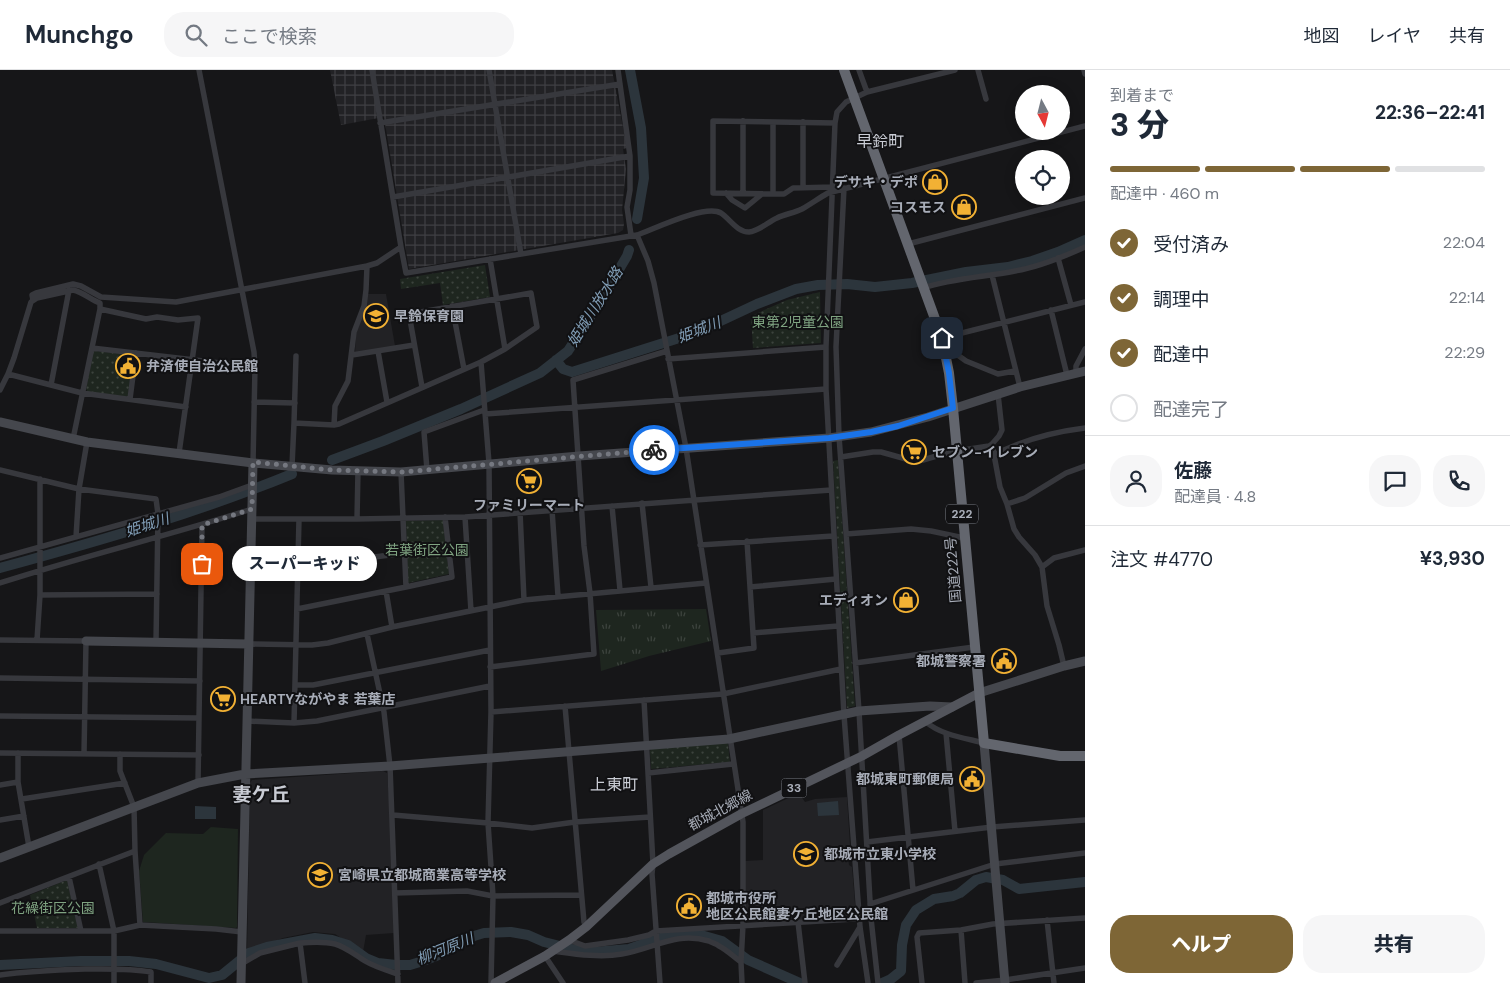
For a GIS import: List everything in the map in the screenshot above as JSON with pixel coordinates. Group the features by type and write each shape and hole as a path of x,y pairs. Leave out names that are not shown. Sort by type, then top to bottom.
{"highway":[{"name":"国道222号","path":"844,70 942,338 945,352 953,408 984,743"},
{"path":"984,743 1060,756 1085,756"}],"main road":[{"name":"都城北郷線","path":"495,983 552,952 586,928 654,864 698,837 741,814 862,756 979,694"}],"street":[{"path":"199,70 254,352 255,367 241,983"},
{"path":"372,70 406,273 634,235 652,230 674,219 712,211 721,213 739,228 752,232 802,208 833,189"},
{"path":"489,70 521,254"},
{"path":"618,70 630,156 627,207 634,235 651,270 686,448 743,822 742,983"},
{"path":"859,70 867,92"},
{"path":"868,983 860,927 844,715 826,389 835,122 837,112 846,102 867,92 955,70"},
{"path":"978,70 986,99"},
{"path":"1084,70 1085,74"},
{"path":"380,123 620,84"},
{"path":"835,122 713,121 714,193 784,194 793,188 844,188 1085,126"},
{"path":"743,121 743,193"},
{"path":"773,122 773,194"},
{"path":"803,122 803,187"},
{"path":"393,198 630,156"},
{"path":"844,188 836,347 839,436 862,756 870,904 878,982"},
{"path":"726,193 732,200 745,208 762,194"},
{"path":"908,244 1085,198"},
{"path":"0,390 14,358 33,300 32,295 36,293 73,284 81,286 101,297 168,303 367,266 377,263 401,247"},
{"path":"923,288 958,280 1017,271 1085,247"},
{"path":"1058,258 1071,305"},
{"path":"490,259 506,349"},
{"path":"334,425 335,406 348,380 354,332 364,306 367,266"},
{"path":"992,275 1020,387"},
{"path":"33,300 69,290 77,290 100,303 74,439"},
{"path":"51,385 69,290"},
{"path":"294,423 334,425 482,362 506,349 537,327 531,293 409,314 422,387"},
{"path":"942,338 1085,302"},
{"path":"452,306 464,369"},
{"path":"100,309 146,319 157,317 178,320 198,318 179,453"},
{"path":"1051,310 1067,375"},
{"path":"352,355 414,345"},
{"path":"668,359 826,347"},
{"path":"92,348 255,367"},
{"path":"490,666 594,654 590,593 584,546 573,380 666,349"},
{"path":"0,422 87,442 332,470 402,472 489,463 829,438 871,432 898,426 1020,387 1081,372 1076,366 1085,349"},
{"path":"378,351 387,402"},
{"path":"945,352 952,351 966,361 998,374 1015,371"},
{"path":"130,399 136,354"},
{"path":"292,466 296,356"},
{"path":"482,362 489,463 491,712 488,823 493,896 491,983"},
{"path":"8,374 82,393 186,407"},
{"path":"427,470 424,432 485,412 826,389"},
{"path":"841,457 881,452 906,459 923,460 957,451 989,446 1000,436 1002,430 998,394"},
{"path":"254,402 294,403"},
{"path":"994,455 1013,445 1085,428"},
{"path":"76,537 79,489 87,442"},
{"path":"992,444 1000,487 1014,528 1042,567 1046,606 1060,645 1064,666"},
{"path":"1007,504 1025,498 1066,473 1085,466"},
{"path":"0,470 79,489 156,499 158,514 156,642"},
{"path":"358,471 358,519"},
{"path":"402,472 406,587"},
{"path":"38,640 40,479"},
{"path":"0,558 252,487"},
{"path":"251,520 465,517 831,490"},
{"path":"642,503 651,587"},
{"path":"612,506 620,590"},
{"path":"0,583 39,570 202,525 252,508"},
{"path":"552,510 558,596"},
{"path":"520,512 524,600"},
{"path":"297,609 452,577 444,517"},
{"path":"465,517 471,611"},
{"path":"294,722 299,520"},
{"path":"198,782 202,525"},
{"path":"846,534 911,529 931,530 964,538"},
{"path":"700,545 834,536"},
{"path":"718,653 754,648 747,541"},
{"path":"1042,567 1054,558 1085,550"},
{"path":"298,567 405,553"},
{"path":"750,587 836,579"},
{"path":"0,640 296,645 328,643 524,600 706,583"},
{"path":"386,591 392,628"},
{"path":"40,595 157,594"},
{"path":"753,633 838,626"},
{"path":"367,634 383,709 390,766 398,983"},
{"path":"84,754 86,641"},
{"path":"855,663 974,648"},
{"path":"295,685 313,685 490,650"},
{"path":"979,694 1085,661"},
{"path":"491,712 723,694 841,669"},
{"path":"0,678 200,681"},
{"path":"247,721 317,721 490,686"},
{"path":"644,700 654,864 652,874 660,983"},
{"path":"566,706 581,895 586,928"},
{"path":"0,858 198,782 245,774 390,766 730,739 859,711 930,706 952,707"},
{"path":"0,716 199,718"},
{"path":"926,722 932,728 984,743 1005,982"},
{"path":"946,733 955,831"},
{"path":"899,735 913,890"},
{"path":"0,753 199,755"},
{"path":"18,753 18,782 29,847"},
{"path":"120,754 120,771 134,807 140,925"},
{"path":"648,773 733,764"},
{"path":"0,785 18,782"},
{"path":"22,799 125,783"},
{"path":"393,815 532,828 575,822 650,817"},
{"path":"0,820 24,816"},
{"path":"867,842 992,827 1085,820"},
{"path":"0,903 135,851"},
{"path":"870,904 913,890 996,868 1085,853"},
{"path":"99,864 114,931 114,983"},
{"path":"69,877 81,931"},
{"path":"395,894 467,891 493,896 581,895"},
{"path":"567,941 585,946 628,940 656,933 742,925 871,918"},
{"path":"922,983 917,937 919,933 961,930 1001,923 1085,918"},
{"path":"1047,920 1054,983"},
{"path":"798,922 805,983"},
{"path":"0,931 114,931 140,925 242,932"},
{"path":"837,965 860,927"},
{"path":"961,930 965,983"},
{"path":"563,983 552,952 601,955 621,954 677,938 688,937 718,944 741,962"},
{"path":"241,964 260,953 300,943 322,942 345,948 366,962 382,969 398,971"},
{"path":"300,943 305,983"},
{"path":"0,975 34,970 114,967 151,972 151,983"},
{"path":"976,983 1005,982 1085,968"}],"shaded area":[{"path":"330,70 612,70 627,148 623,149 626,169 622,210 623,230 618,233 409,269 384,117 341,125"},
{"name":"早鈴保育園","path":"368,294 386,294 395,346 355,353 356,333"},
{"name":"宮崎県立都城商業高等学校","path":"383,771 387,773 391,819 394,933 366,935 363,952 335,934 313,932 283,938 247,951 250,783 252,780"},
{"name":"都城市立東小学校","path":"799,793 805,802 815,799 847,797 850,845 847,849 849,865 852,867 856,916 748,922 745,919 745,861 763,860 763,810"},
{"path":"838,801 839,815 818,816 817,803"},
{"path":"195,806 216,807 216,819 195,819"}],"green space":[{"path":"485,265 490,297 443,305 440,283 401,289 400,279"},
{"name":"東第2児童公園","path":"820,292 821,343 753,348 751,316 787,300"},
{"path":"93,352 124,354 121,375 131,377 129,395 126,397 88,392 86,389"},
{"path":"838,460 855,706 847,708 833,461"},
{"name":"若葉街区公園","path":"443,520 449,574 408,583 406,521"},
{"path":"706,609 711,641 649,656 601,671 596,610"},
{"path":"728,744 730,762 651,769 651,749"},
{"path":"211,827 238,829 237,927 143,922 139,871 144,855 166,833 203,834"},
{"name":"花繰街区公園","path":"67,880 78,928 37,928 30,895"}],"waterway":[{"name":"姫城川放水路","path":"630,70 641,128 644,178 637,219"},
{"name":"姫城川","path":"556,360 563,369 572,372 695,333 757,304 796,289 818,285 847,284 875,287 912,283 966,272 1008,267 1058,252 1085,240"},
{"name":"姫城川","path":"332,460 461,409 540,373 568,351 601,300 629,250"},
{"name":"姫城川","path":"0,568 111,537 184,514 292,474"},
{"name":"柳河原川","path":"882,983 901,971 902,945 906,925 916,910 934,899 953,896 960,893 976,880 986,877 1003,880 1019,889 1085,882"},
{"name":"柳河原川","path":"0,965 129,961 156,964 209,978 222,975 249,953 267,947 315,938 332,940 348,945 366,958 378,963 410,965 436,956 474,936 484,933 511,932 528,935 544,942 576,950 594,952 629,949 675,934 694,933 722,941 748,960 800,983"}],"way so far":[{"path":"202,564 202,525 252,509 253,462 332,470 402,472 654,450"}],"place":[{"name":"デサキ・デポ","path":"935,182"},
{"name":"コスモス","path":"964,207"},
{"name":"早鈴保育園","path":"376,316"},
{"name":"弁済使自治公民館","path":"128,366"},
{"name":"セブン-イレブン","path":"914,452"},
{"name":"ファミリーマート","path":"529,481"},
{"name":"スーパーキッド","path":"202,564"},
{"name":"エディオン","path":"906,600"},
{"name":"都城警察署","path":"1004,661"},
{"name":"HEARTYながやま 若葉店","path":"223,699"},
{"name":"都城東町郵便局","path":"972,779"},
{"name":"都城市立東小学校","path":"806,854"},
{"name":"宮崎県立都城商業高等学校","path":"320,875"},
{"name":"都城市役所 地区公民館妻ケ丘地区公民館","path":"689,906"}],"district":[{"name":"早鈴町","path":"880,141"},
{"name":"上東町","path":"614,784"},
{"name":"妻ケ丘","path":"261,794"}],"route":[{"path":"654,450 829,438 871,432 938,414 953,408 942,338"}]}
